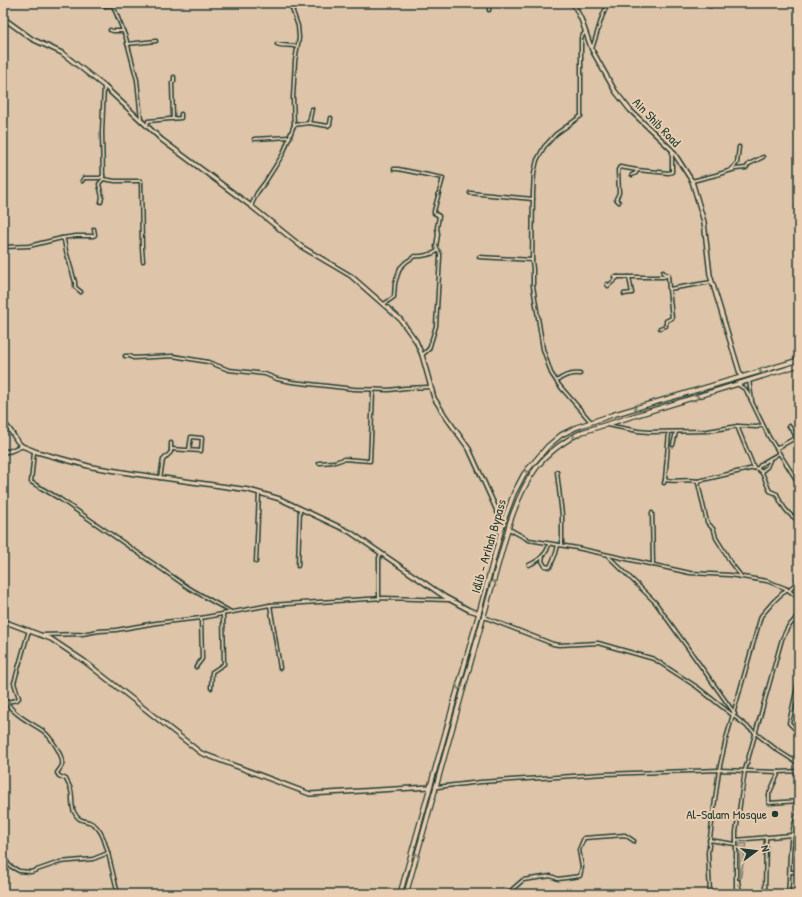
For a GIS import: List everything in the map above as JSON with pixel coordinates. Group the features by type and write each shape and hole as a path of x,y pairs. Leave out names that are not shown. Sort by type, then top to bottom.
{"main road":[{"name":"Idlib - Arihah Bypass","path":"400,894 504,520 514,493 524,474 548,446 560,435 576,427 799,360"},
{"name":"Idlib - Arihah Bypass","path":"406,894 508,529 519,496 535,468 565,440 582,432 799,365"},
{"path":"718,384 720,389"},
{"path":"491,569 496,571"},
{"path":"434,773 439,775"}],"street":[{"path":"251,206 257,193 266,182 283,154 294,125 293,98 298,26 290,3"},
{"path":"489,10 490,3"},
{"name":"Ain Shib Road","path":"572,3 581,19 592,50 604,74 630,110 672,150 692,181 704,222 710,275 741,378"},
{"path":"592,50 608,3"},
{"path":"104,6 112,4 123,30 137,80 141,120"},
{"path":"3,18 32,39 62,53 104,86 147,127 169,145 251,206 302,247 346,273 400,319 416,340 422,355 434,398 469,449 496,508 504,520"},
{"path":"110,30 123,30"},
{"path":"585,32 581,38 580,116 556,134 544,147 537,160 534,173 532,260 533,286 543,349 551,373 592,422"},
{"path":"127,44 156,41"},
{"path":"277,44 283,47 296,47"},
{"path":"173,119 172,83 174,81 174,77"},
{"path":"101,202 102,196 99,184 103,178 102,132 104,86"},
{"path":"309,123 312,109"},
{"path":"147,127 148,121 181,118 182,114"},
{"path":"294,125 309,123 328,126 331,118"},
{"path":"254,139 290,137"},
{"path":"731,170 737,163 739,147"},
{"path":"619,202 616,199 619,193 618,170 620,167 669,173 672,172 672,150"},
{"path":"692,181 731,170 746,168 749,164 763,157"},
{"path":"394,169 443,178 434,211 434,214 440,216 437,228 438,234 436,244 437,251 440,252 436,326 429,349 422,355"},
{"path":"632,175 636,173 637,170"},
{"path":"82,181 84,178 103,178 115,181 141,180 140,213 143,261"},
{"path":"470,193 533,199"},
{"path":"3,247 30,246 62,238 93,236 95,234 94,229"},
{"path":"62,238 64,240 76,287 82,292"},
{"path":"384,304 394,297 396,278 401,266 415,256 421,257 436,253 437,251"},
{"path":"479,257 532,260"},
{"path":"663,272 668,275"},
{"path":"614,277 663,277 668,275"},
{"path":"660,328 666,326 666,321 672,318 668,275"},
{"path":"607,284 608,286 618,277"},
{"path":"624,294 632,293 629,277"},
{"path":"669,289 712,282"},
{"path":"125,356 130,356 133,358 173,356 208,362 229,370 265,374 292,382 354,389 389,390 430,387"},
{"path":"557,382 563,377 573,374 580,374"},
{"path":"749,380 750,393 754,406"},
{"path":"737,384 746,390 763,425 799,484"},
{"path":"318,463 335,462 344,459 370,461 374,389"},
{"path":"3,422 22,446 34,450 92,466 160,478 249,490 300,508 350,532 452,600 469,610 479,613"},
{"path":"606,424 638,431 669,432 708,431 737,426 757,427 763,425"},
{"path":"737,426 754,468"},
{"path":"789,426 799,440"},
{"path":"664,483 669,432"},
{"path":"673,445 676,432"},
{"path":"171,449 201,451 202,438 191,437 189,450"},
{"path":"776,448 798,437"},
{"path":"160,478 163,460 169,455 171,443"},
{"path":"3,452 22,446"},
{"path":"34,450 31,482 60,499 189,588 232,612"},
{"path":"758,468 761,464 780,453"},
{"path":"762,471 767,467 770,460"},
{"path":"664,480 680,482 692,480 698,481 758,468 762,471 770,491 777,494 780,502 792,518 799,521"},
{"path":"557,472 562,515 562,545"},
{"path":"698,481 702,506 707,522 714,530 716,538 730,562 741,576"},
{"path":"256,562 259,493"},
{"path":"298,566 300,508"},
{"path":"652,513 653,565"},
{"path":"796,519 799,516"},
{"path":"508,529 529,540 562,545 690,573 741,576 767,581 787,589 799,598"},
{"path":"528,565 539,560 549,544"},
{"path":"543,555 543,563 545,566 550,567 558,545"},
{"path":"378,598 379,558 381,553"},
{"path":"608,556 655,602 734,714"},
{"path":"790,591 799,579"},
{"path":"710,894 708,853 709,840 719,770 726,739 761,616 787,589"},
{"path":"42,635 82,634 201,618 270,606 378,598 452,600"},
{"path":"270,606 280,668"},
{"path":"212,688 212,672 224,664 223,614"},
{"path":"736,894 736,832 746,770 782,639 788,627 799,615"},
{"path":"483,617 553,644 598,643 654,659 734,714 755,733 791,760 799,764"},
{"path":"196,667 202,659 201,618"},
{"path":"3,621 51,638 84,660 201,753 219,761 310,794 430,787"},
{"path":"794,621 799,626"},
{"path":"29,630 14,683 19,698 17,700 7,702 8,706 44,731 59,751 62,763 57,773 58,776 66,779 72,799 72,807 75,813 82,821 89,822 99,830 108,853 118,894"},
{"path":"799,678 789,723 799,733"},
{"path":"791,760 799,755"},
{"path":"436,787 604,774 719,770 779,772 799,771"},
{"path":"779,772 769,794 769,803 799,801"},
{"path":"788,894 792,834 794,822 799,811"},
{"path":"709,840 736,842 792,834 799,835"},
{"path":"507,894 523,880 551,876 558,879 580,876 582,867 579,850 584,838 625,835 634,841"},
{"path":"765,894 766,837"},
{"path":"3,857 10,866 19,871 31,872 60,862 93,859 108,853"},
{"path":"790,872 799,872"},
{"path":"737,876 740,894"}],"shaded area":[{"path":"747,843 740,881 739,844"}],"place":[{"name":"Al-Salam Mosque","path":"775,814"}]}
